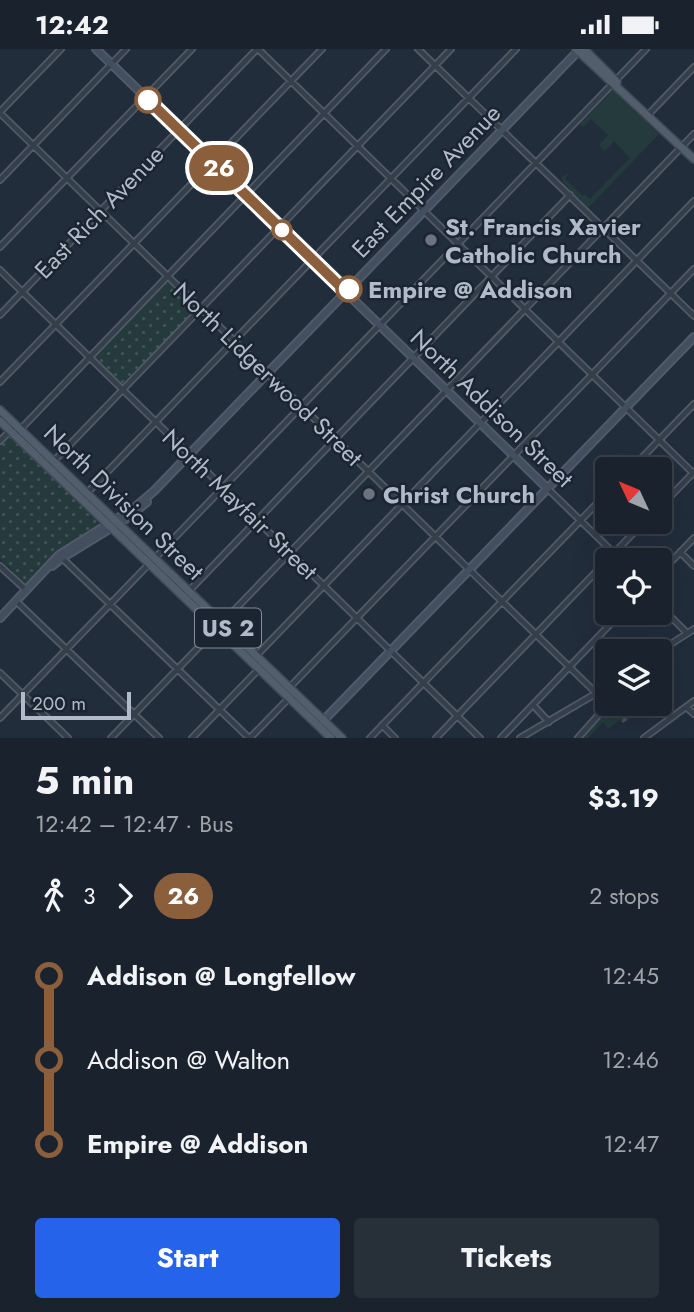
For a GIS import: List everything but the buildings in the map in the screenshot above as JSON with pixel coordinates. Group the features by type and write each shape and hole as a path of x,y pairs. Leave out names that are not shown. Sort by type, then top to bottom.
{"main road":[{"path":"580,50 694,159"},
{"name":"North Division Street","path":"0,410 15,430 186,594 283,681 334,737"},
{"name":"North Division Street","path":"0,421 15,430"},
{"name":"North Division Street","path":"51,464 87,493 113,523"},
{"name":"North Division Street","path":"220,626 236,647 289,698 321,723"},
{"path":"236,647 241,647 252,657 256,656"},
{"path":"259,669 264,669 279,683 283,681"}],"street":[{"path":"0,113 61,49"},
{"name":"North Addison Street","path":"96,49 609,548"},
{"path":"0,180 126,49"},
{"path":"0,247 192,49"},
{"path":"257,49 694,473 672,495"},
{"name":"East Rich Avenue","path":"0,315 257,49"},
{"path":"0,382 322,49"},
{"path":"0,441 15,430 89,357 386,49"},
{"path":"418,49 694,316"},
{"path":"51,464 451,49"},
{"path":"87,493 516,49"},
{"path":"0,718 646,49"},
{"name":"East Empire Avenue","path":"0,618 60,556 113,523 154,491 580,50"},
{"path":"648,115 694,67"},
{"name":"North Lidgerwood Street","path":"0,113 595,692"},
{"path":"111,738 694,134"},
{"path":"186,594 570,195"},
{"path":"256,656 694,201"},
{"path":"290,688 694,269"},
{"name":"North Mayfair Street","path":"0,270 480,738"},
{"path":"321,723 694,337"},
{"path":"643,457 694,404"},
{"path":"370,738 595,505"},
{"path":"619,548 632,534"},
{"path":"672,560 694,538"},
{"path":"680,552 694,566"},
{"path":"60,556 250,738 289,698"},
{"path":"0,566 26,591"},
{"path":"436,738 595,573"},
{"path":"16,601 159,738"},
{"path":"672,618 687,633"},
{"path":"501,738 609,625"},
{"path":"672,644 694,629"},
{"path":"192,738 259,669"},
{"path":"0,673 68,738"},
{"path":"520,738 595,695"},
{"path":"644,738 694,701"},
{"path":"533,705 549,722"},
{"path":"686,707 694,714"},
{"path":"578,738 598,716"},
{"path":"382,725 395,738"}],"green space":[{"path":"613,90 659,134 587,209 570,193 562,177 569,173 565,179 590,199 630,158 614,141 605,151 599,145 608,135 591,119 583,127 580,124"},
{"path":"166,281 196,310 121,385 93,357"},
{"path":"12,436 99,521 96,528 58,553 25,586 11,574 12,570 0,559 0,445"},
{"path":"600,716 633,716 623,723 620,720 608,729 603,722 588,738 582,738"}],"bus line":[{"name":"26","path":"148,100 346,292 349,289"}],"place":[{"name":"St. Francis Xavier Catholic Church","path":"431,240"},
{"name":"Empire @ Addison","path":"349,289"},
{"name":"Christ Church","path":"369,494"}]}
